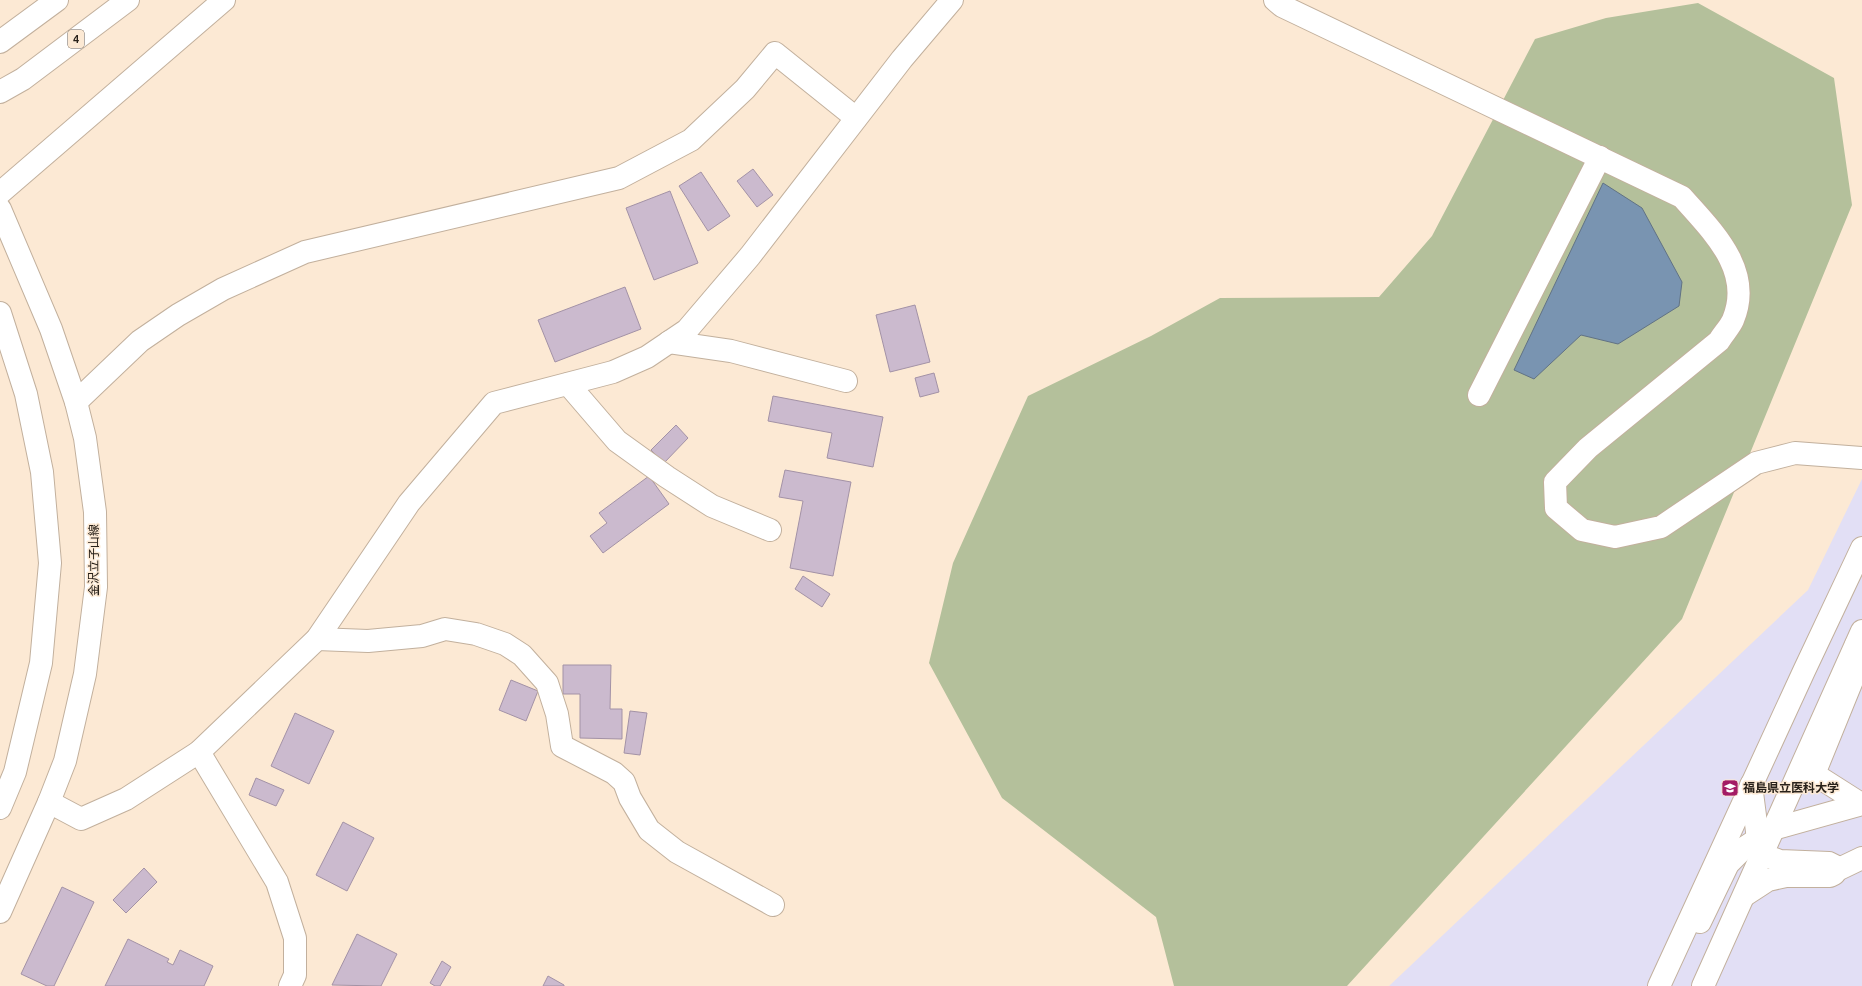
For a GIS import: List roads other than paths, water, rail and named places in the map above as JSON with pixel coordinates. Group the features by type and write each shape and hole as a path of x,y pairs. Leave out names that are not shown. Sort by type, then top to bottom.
{"main road":[{"path":"0,42 57,0"},
{"name":"4","path":"0,92 23,79 128,0"},
{"path":"0,193 224,0"},
{"path":"49,802 81,819 126,799 199,752 317,639 409,503 494,403 613,372 647,357 687,330 750,256 902,59 952,0"},
{"path":"1275,0 1282,6 1682,197 1716,236 1734,264 1740,296 1733,321 1719,341 1588,448 1554,482 1556,508 1582,530 1615,537 1661,527 1756,463 1795,453 1862,458"},
{"path":"76,402 140,341 178,315 223,290 305,252 619,178 691,140 745,89 775,53 856,118"},
{"path":"1479,395 1600,157"},
{"name":"金沢立子山線","path":"0,209 51,329 76,402 85,438 95,512 96,587 85,674 65,761 49,802 0,912"},
{"path":"0,313 26,394 42,472 50,563 41,663 15,772 0,808"},
{"path":"669,342 731,350 846,381"},
{"path":"568,384 617,441 667,477 712,506 770,530"},
{"path":"1659,986 1862,548"},
{"path":"317,639 368,641 422,636 445,629 476,634 504,644 522,655 547,683 556,714 562,746 614,773 624,782 630,798 650,830 677,852 773,905"},
{"path":"1859,638 1858,666 1814,774 1861,804"},
{"path":"1703,986 1745,895 1765,840 1859,638"},
{"path":"199,752 277,882 295,938 295,975 290,986"},
{"path":"1751,785 1769,857 1780,861 1828,863 1835,866 1837,870"},
{"path":"1668,986 1728,864 1744,848 1861,804"},
{"path":"1745,895 1768,880 1786,876 1830,876 1837,870 1862,858"}],"water":[{"path":"1603,183 1642,208 1682,282 1679,306 1618,344 1581,335 1534,379 1514,370"}],"place":[{"name":"福島県立医科大学","path":"1730,788"}]}
